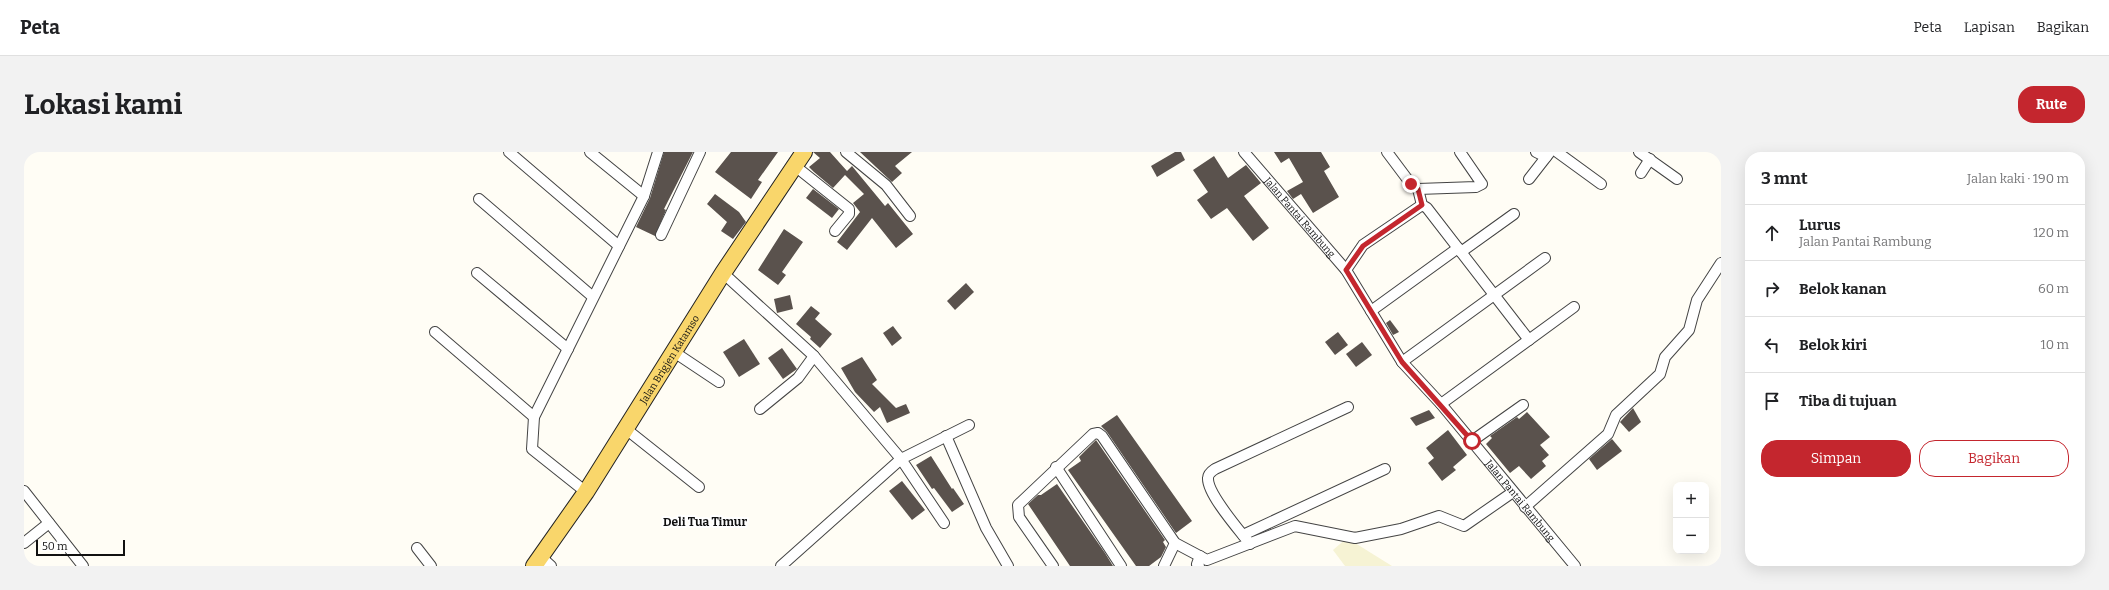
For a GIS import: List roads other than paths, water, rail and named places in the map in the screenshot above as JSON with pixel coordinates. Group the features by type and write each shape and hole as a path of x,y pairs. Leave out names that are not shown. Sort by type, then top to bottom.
{"main road":[{"name":"Jalan Brigjen Katamso","path":"542,563 723,273 804,152"}],"street":[{"path":"509,152 619,246"},
{"path":"590,152 644,196"},
{"path":"586,492 532,449 534,417 644,196 658,152"},
{"path":"661,235 700,152"},
{"path":"846,152 886,185 910,216"},
{"name":"Jalan Pantai Rambung","path":"1244,152 1321,239 1346,270 1402,362 1441,404 1575,566"},
{"path":"1387,152 1411,184 1418,189 1476,187 1482,184 1460,152"},
{"path":"1529,179 1548,154 1536,152"},
{"path":"1557,152 1601,184"},
{"path":"1639,152 1677,179"},
{"path":"1641,173 1650,159"},
{"path":"796,166 849,209 849,214 835,231"},
{"path":"1418,189 1422,205 1427,208 1529,340"},
{"path":"479,198 594,297"},
{"path":"1346,270 1363,246 1422,205"},
{"path":"1371,311 1514,214"},
{"path":"1402,362 1544,258"},
{"path":"1525,507 1608,434 1616,415 1660,374 1665,357 1689,330 1697,300 1721,263"},
{"path":"723,273 814,356 901,459 944,523"},
{"path":"477,274 568,349"},
{"path":"1441,404 1574,308"},
{"path":"435,332 534,417"},
{"path":"674,352 719,382"},
{"path":"760,409 798,378 814,356"},
{"path":"1472,441 1523,405"},
{"path":"1250,544 1211,491 1208,478 1210,473 1215,468 1348,407"},
{"path":"781,566 901,459 969,425"},
{"path":"626,429 699,487"},
{"path":"1053,566 1019,517 1018,506 1084,440 1092,434 1098,433 1102,436 1177,543 1190,550 1199,561 1212,559 1295,526 1355,538 1401,529 1439,516 1464,526 1513,492"},
{"path":"946,436 986,528 1008,566"},
{"path":"1056,467 1121,566"},
{"path":"1243,535 1385,469"},
{"path":"24,491 83,566"},
{"path":"24,543 49,523"},
{"path":"1164,566 1177,543"},
{"path":"417,548 431,566"}],"district":[{"name":"Deli Tua Timur","path":"705,522"}]}
